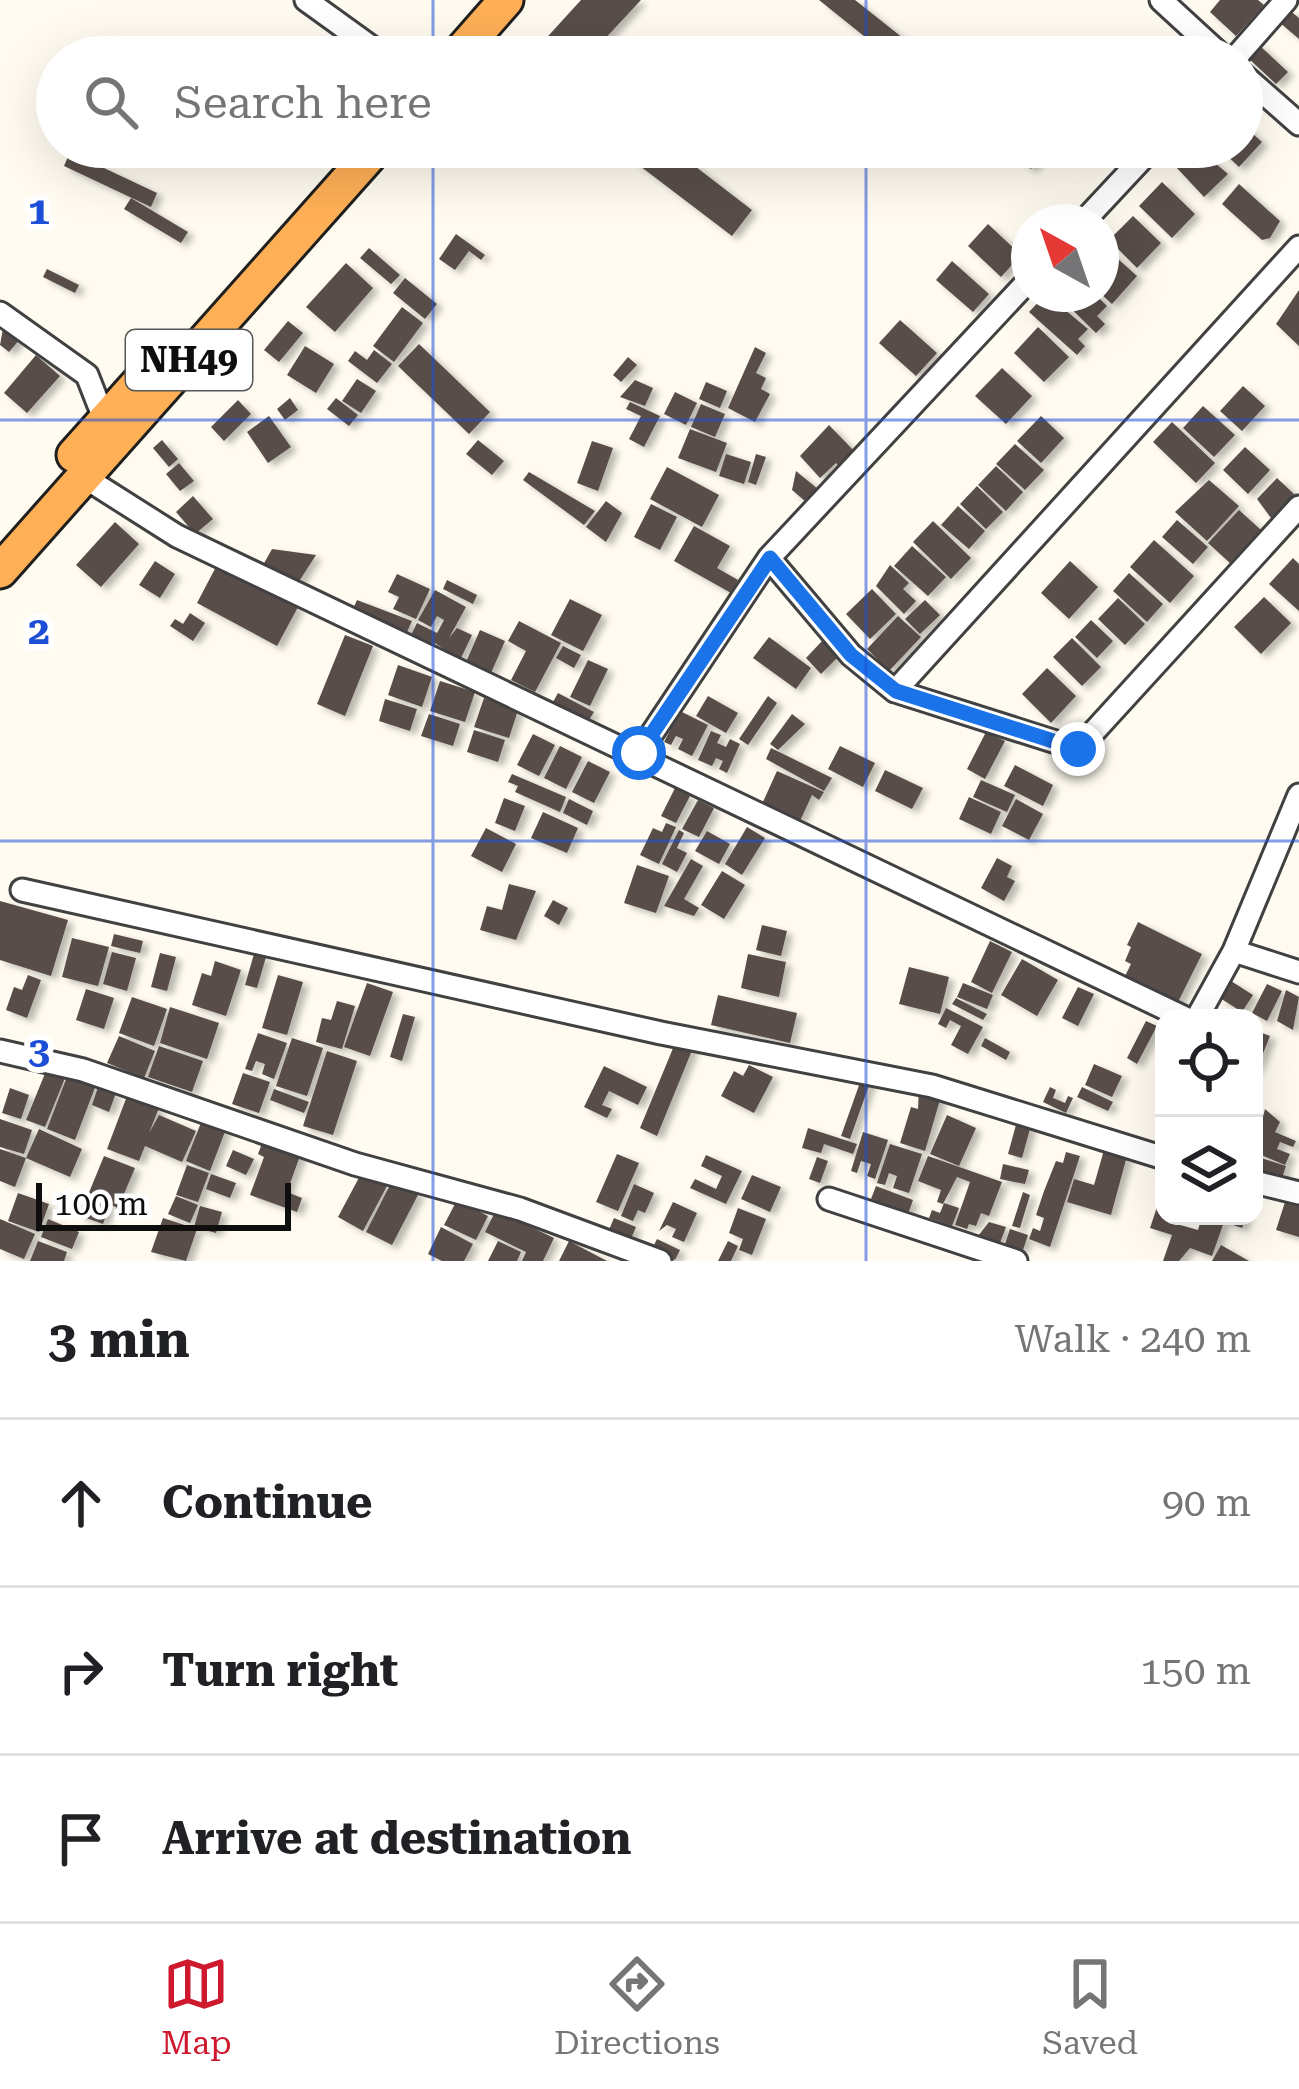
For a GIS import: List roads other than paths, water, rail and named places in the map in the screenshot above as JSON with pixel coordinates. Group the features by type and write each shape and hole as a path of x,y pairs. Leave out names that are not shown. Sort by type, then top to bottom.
{"highway":[{"path":"446,36 478,0"},
{"path":"474,36 506,0"},
{"name":"NH49","path":"0,571 84,477 112,430 330,168"},
{"name":"NH49","path":"0,539 112,430 356,168"}],"street":[{"path":"306,0 356,36"},
{"path":"1161,0 1200,36"},
{"path":"1254,36 1286,0"},
{"path":"1263,92 1299,124"},
{"path":"1100,204 1133,168"},
{"path":"896,691 1299,247"},
{"path":"639,753 770,558 1011,299"},
{"path":"0,313 87,375 112,430"},
{"path":"84,477 177,536 1166,1009"},
{"path":"770,558 851,655 896,691 1078,749 1299,507"},
{"path":"1202,1009 1234,951 1299,795"},
{"path":"22,890 661,1033 932,1086 1155,1155"},
{"path":"1234,951 1299,972"},
{"path":"0,1051 83,1070 355,1164 520,1209 660,1261"},
{"path":"1263,1184 1299,1193"},
{"path":"829,1199 1016,1261"}]}
